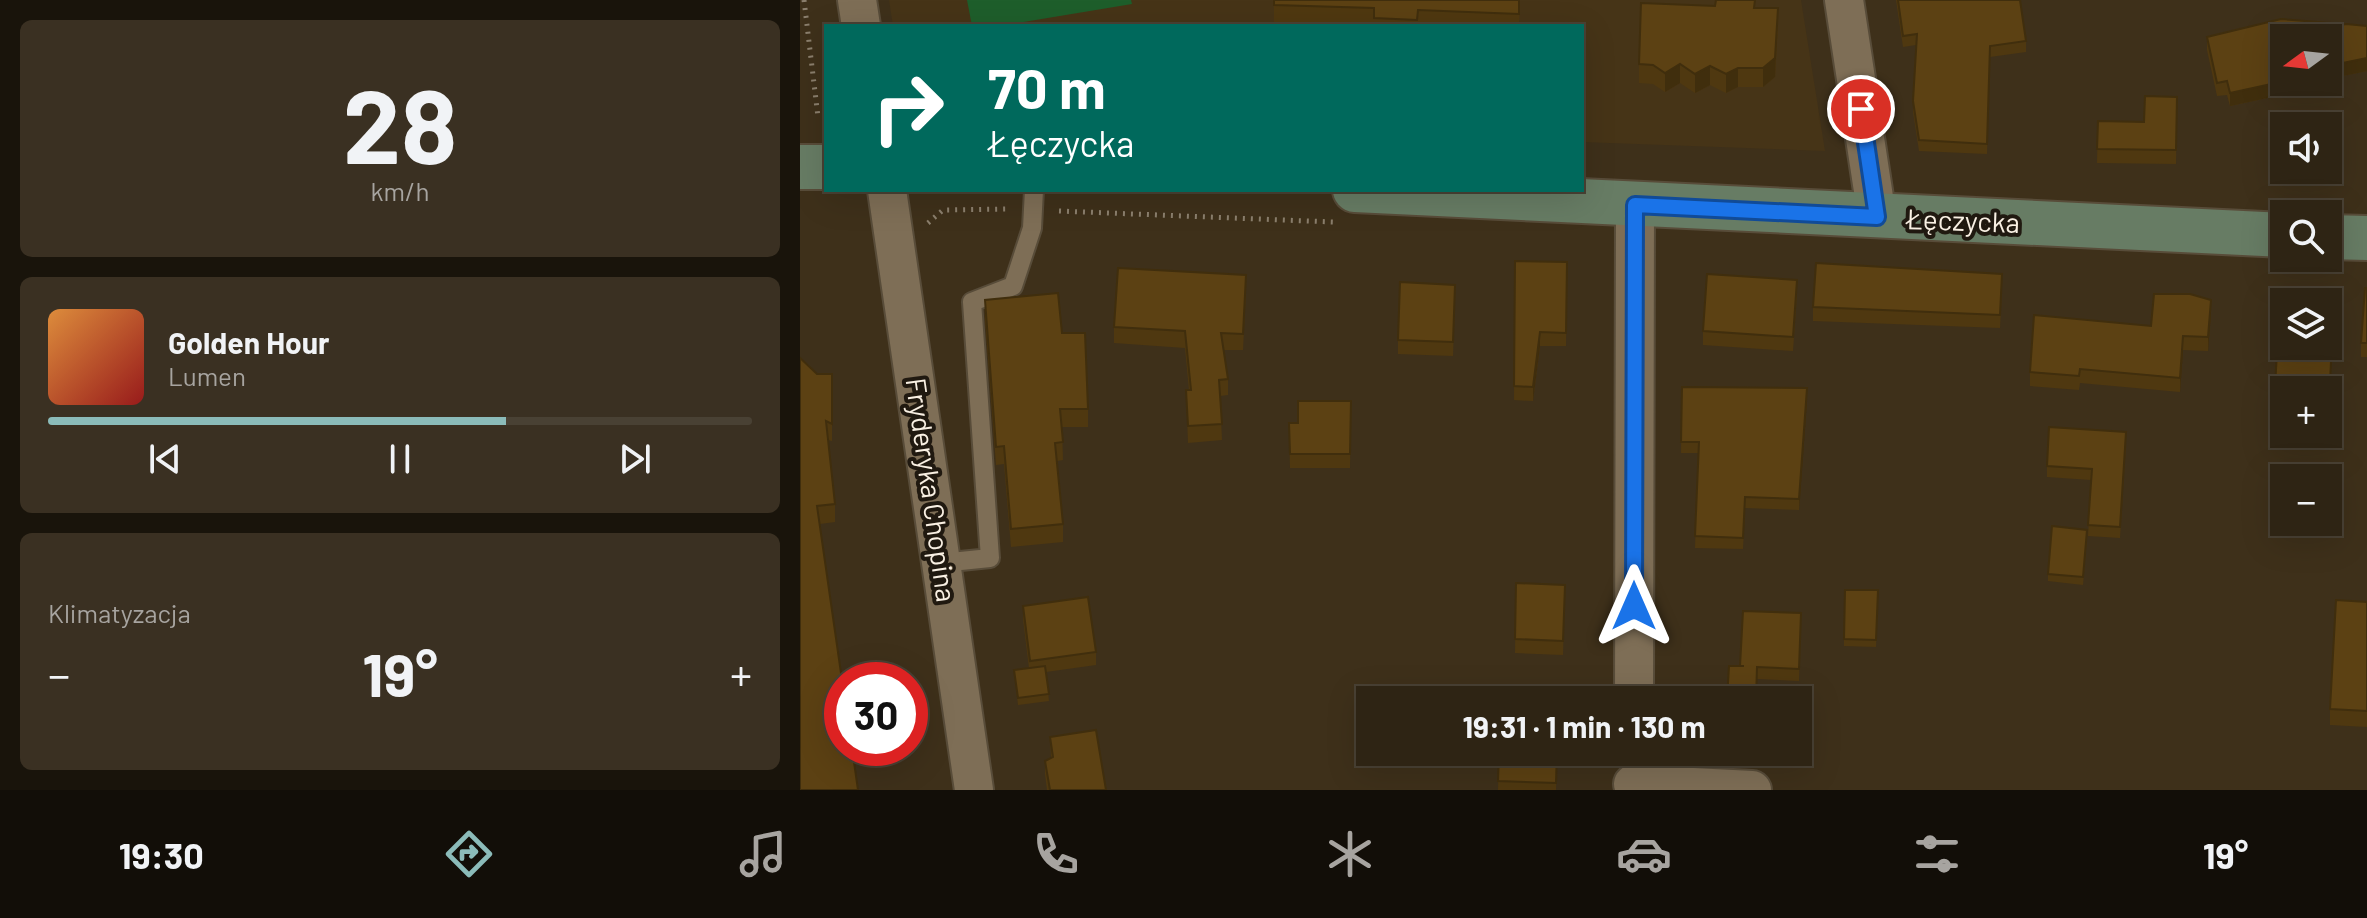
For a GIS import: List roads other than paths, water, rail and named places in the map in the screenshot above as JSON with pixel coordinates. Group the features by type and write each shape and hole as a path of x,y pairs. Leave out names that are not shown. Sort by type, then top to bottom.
{"street":[{"path":"857,0 861,24"},
{"path":"1844,0 1877,217"},
{"path":"800,167 824,167"},
{"name":"Fryderyka Chopina","path":"887,192 974,790"},
{"path":"1634,686 1635,205"},
{"name":"Łęczycka","path":"1345,206 1635,205 2270,234"},
{"path":"2342,237 2367,238"},
{"path":"1633,775 1752,790"}],"lane":[{"path":"941,563 990,558 972,302 1013,286 1032,228 1034,192"}]}
